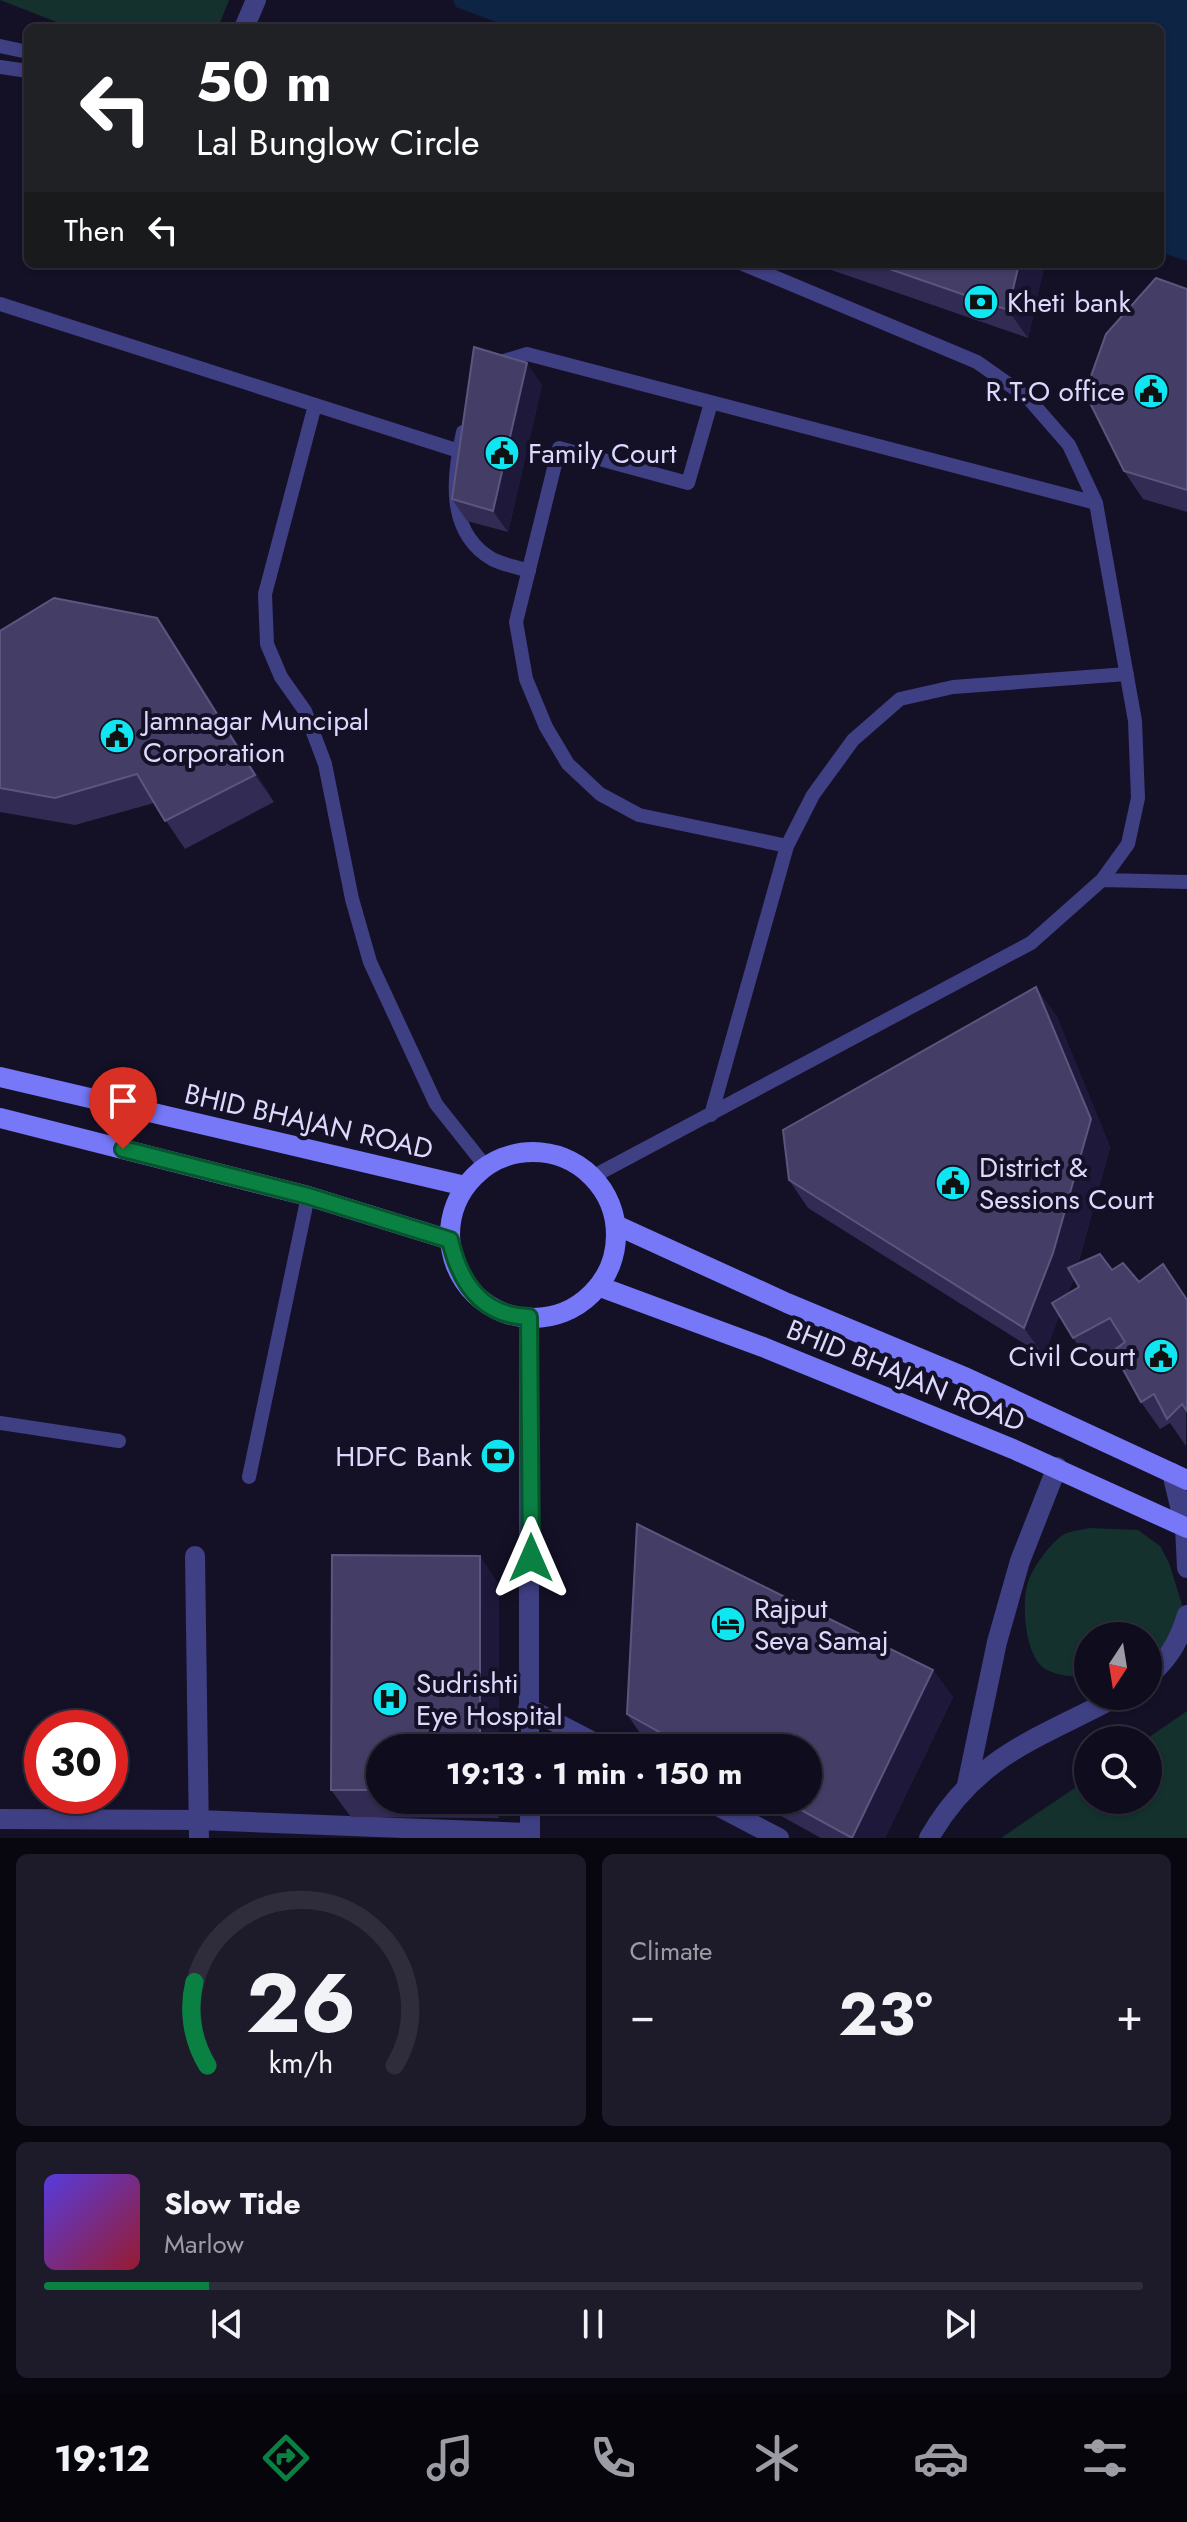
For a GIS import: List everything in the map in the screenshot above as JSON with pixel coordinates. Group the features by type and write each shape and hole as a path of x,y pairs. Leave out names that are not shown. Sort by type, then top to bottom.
{"main road":[{"name":"BHID BHAJAN ROAD","path":"0,1077 465,1186"},
{"path":"0,1118 308,1196 450,1240"},
{"path":"540,1152 568,1160 592,1177 609,1199 616,1225 615,1251 606,1275 591,1296 569,1310 544,1318 518,1317 493,1309 472,1292 456,1268 450,1240 453,1212 465,1186 486,1167 512,1155 540,1152"},
{"name":"BHID BHAJAN ROAD","path":"616,1225 787,1303 967,1378 1180,1477"},
{"name":"BHID BHAJAN ROAD","path":"598,1286 763,1347 1057,1467 1186,1528"}],"street":[{"path":"246,24 256,0"},
{"path":"529,1317 529,1734"},
{"path":"967,1785 997,1642 1016,1574 1057,1467"},
{"path":"1180,1477 1187,1568"},
{"path":"195,1556 199,1829"},
{"path":"1162,1664 1180,1638 1187,1615"},
{"path":"1165,1662 1187,1659"},
{"path":"528,1708 578,1734"},
{"path":"929,1838 967,1785 1002,1756 1091,1710"},
{"path":"0,1819 199,1829 530,1836 530,1814"},
{"path":"733,1814 779,1838"}],"lane":[{"path":"0,46 24,51"},
{"path":"0,67 24,70"},
{"path":"592,1177 1031,943 1102,880 1128,844 1138,798 1135,721 1096,503 1069,445 1028,398 977,362 753,268"},
{"path":"0,304 459,451"},
{"path":"478,380 495,363 527,354 1096,503"},
{"path":"711,403 688,483 559,448 516,622 526,679 546,727 568,764 600,794 639,815 787,846"},
{"path":"315,405 265,594 267,644 281,677 305,711 325,764 352,899 370,962 436,1104 486,1167"},
{"path":"465,420 455,501 465,534 492,558 529,571"},
{"path":"711,1115 787,846 813,795 853,740 900,699 953,687 1127,674"},
{"path":"1102,880 1187,882"},
{"path":"249,1477 308,1196"},
{"path":"0,1423 119,1441"}],"green space":[{"path":"0,0 229,0 220,24 62,24"},
{"path":"1090,1528 1138,1530 1160,1546 1169,1563 1183,1608 1162,1652 1162,1622 1074,1622 1074,1676 1060,1675 1038,1663 1026,1629 1026,1591 1041,1558 1066,1533"},
{"path":"1187,1711 1187,1838 1001,1838 1074,1788 1074,1814 1162,1814 1162,1728"}],"water":[{"path":"453,0 1187,0 1187,261 1164,253 1164,24 501,24 456,7"}],"building":[{"path":"887,268 1018,268 1008,310"},
{"name":"R.T.O office","path":"1156,278 1187,289 1187,490 1124,471 1085,393 1106,334"},
{"path":"474,347 527,363 493,511 452,499"},
{"name":"Jamnagar Muncipal Corporation","path":"54,598 157,618 255,775 165,821 137,774 55,798 0,788 0,631"},
{"name":"District & Sessions Court","path":"1036,987 1091,1119 1053,1253 1024,1328 789,1180 783,1130"},
{"name":"Civil Court","path":"1100,1254 1112,1270 1123,1263 1139,1282 1163,1264 1187,1300 1187,1411 1182,1404 1167,1419 1154,1394 1141,1402 1113,1351 1125,1342 1110,1318 1073,1338 1052,1303 1079,1287 1068,1268"},
{"name":"Rajput Seva Samaj","path":"637,1524 933,1670 852,1838 808,1814 822,1814 822,1734 663,1734 627,1714"},
{"path":"332,1555 480,1556 480,1734 366,1734 366,1790 331,1790"}],"place":[{"name":"Kheti bank","path":"981,302"},
{"name":"R.T.O office","path":"1151,391"},
{"name":"Family Court","path":"502,453"},
{"name":"Jamnagar Muncipal Corporation","path":"117,736"},
{"name":"District & Sessions Court","path":"953,1183"},
{"name":"Civil Court","path":"1161,1356"},
{"name":"HDFC Bank","path":"498,1456"},
{"name":"Rajput Seva Samaj","path":"728,1624"},
{"name":"Sudrishti Eye Hospital","path":"390,1699"}],"route":[{"path":"123,1149 308,1196 450,1240 456,1268 472,1292 493,1309 529,1317 531,1558"}]}
